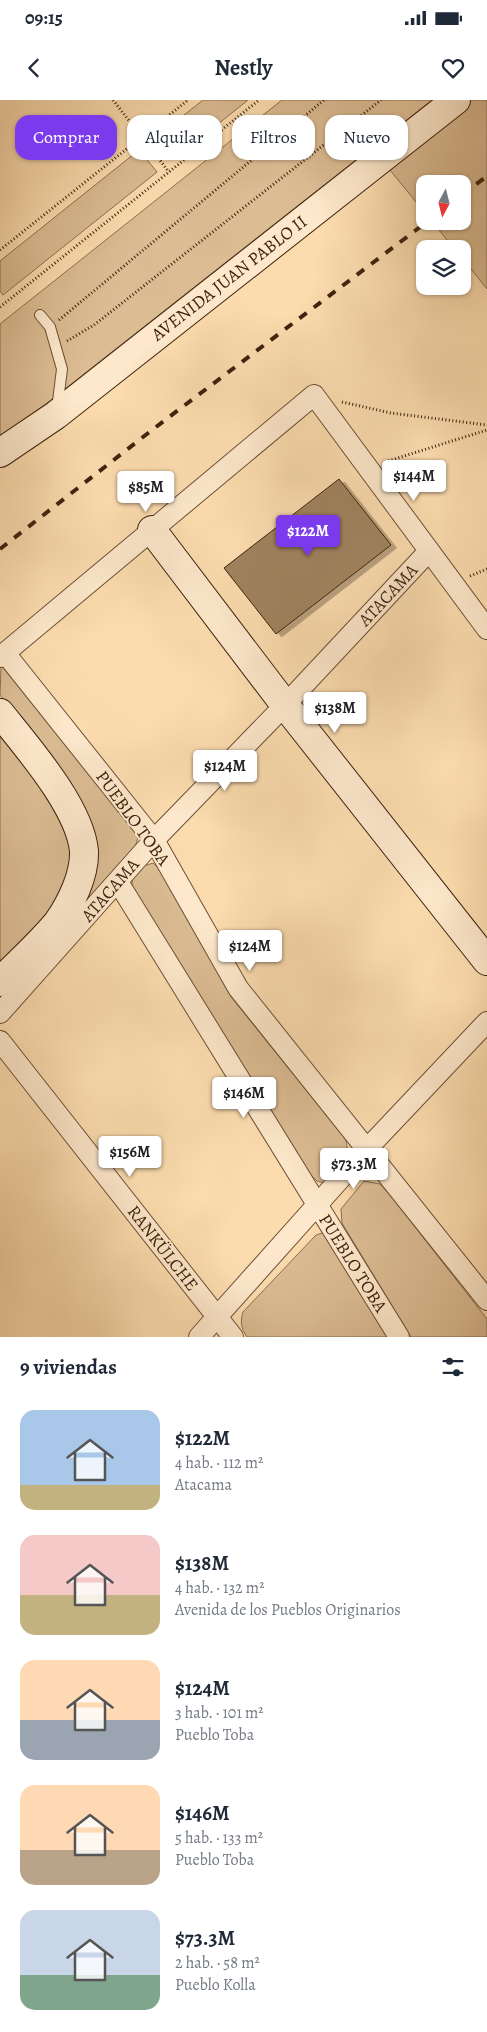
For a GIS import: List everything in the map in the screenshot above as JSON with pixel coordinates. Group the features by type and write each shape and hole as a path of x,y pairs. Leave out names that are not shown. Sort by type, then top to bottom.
{"main road":[{"name":"AVENIDA JUAN PABLO II","path":"0,453 56,415 456,100"},
{"path":"152,530 285,705 487,961"},
{"path":"0,713 34,756 66,803 78,827 84,853 78,883 61,917 0,982"}],"street":[{"path":"2,655 314,395 487,629"},
{"name":"ATACAMA","path":"0,1013 154,840 285,705 429,551"},
{"name":"PUEBLO TOBA","path":"2,655 154,840 238,988 487,1300"},
{"name":"PUEBLO TOBA","path":"118,882 399,1337"},
{"path":"199,1337 218,1318 366,1150 487,1022"},
{"name":"RANKÜLCHE","path":"0,1041 233,1337"}],"lane":[{"path":"40,315 50,327 62,369 56,415"}],"path":[{"path":"113,100 127,118"},
{"path":"169,115 188,100"},
{"path":"0,307 259,100"},
{"path":"50,327 324,100"},
{"path":"56,347 94,325 381,100"},
{"path":"0,250 127,149"},
{"path":"160,160 169,172"},
{"path":"314,395 391,413 487,425"},
{"path":"368,468 487,430"}],"shaded area":[{"path":"203,100 248,100 222,121 222,115 184,115"},
{"path":"282,100 432,100 408,119 408,115 325,115 325,160 356,160 0,440 0,324 206,160 222,160 222,148 232,140 232,160 315,160 315,115 263,115"},
{"path":"456,100 487,100 487,289 471,269 471,240 447,240 439,230 471,230 471,175 416,175 416,202 382,160 408,160 408,138"},
{"path":"127,160 147,160 157,172 3,295 0,291 0,261"},
{"path":"1,667 6,668 135,827 138,837 134,851 0,1002 0,994 88,884 43,751 0,695"},
{"path":"0,728 23,756 70,832 73,862 56,905 0,968"},
{"path":"153,863 162,871 231,997 345,1138 347,1152 345,1158 324,1183 317,1181 309,1173 135,892 132,884 133,876 144,866"},
{"path":"364,1181 380,1184 390,1195 487,1319 487,1337 411,1337 342,1223 341,1209"},
{"path":"322,1233 329,1238 389,1337 247,1337 242,1325 243,1312 316,1235"}],"building":[{"path":"339,479 391,545 276,634 224,568"}],"railway":[{"path":"471,188 487,176"},
{"path":"0,549 152,430 416,230"}]}
